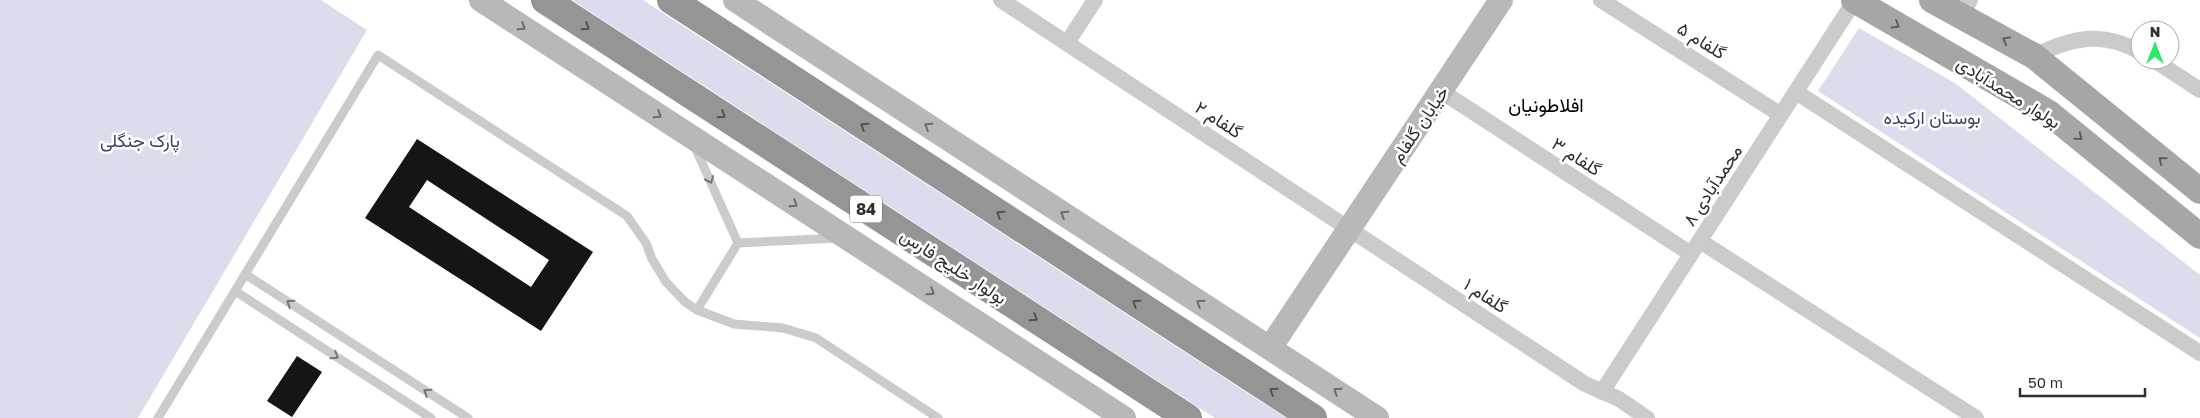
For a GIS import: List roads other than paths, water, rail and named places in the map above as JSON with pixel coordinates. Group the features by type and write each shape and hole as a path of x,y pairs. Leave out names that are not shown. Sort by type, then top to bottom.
{"highway":[{"name":"بولوار خلیج فارس","path":"545,0 1188,418"},
{"path":"671,0 1314,418"}],"main road":[{"name":"بولوار محمدآبادی","path":"1854,0 2049,113 2200,236"},
{"name":"بولوار محمدآبادی","path":"1932,0 1966,8 2034,56 2200,191"}],"street":[{"path":"481,0 1124,418"},
{"path":"735,0 1378,418"},
{"name":"گلفام ۲","path":"1001,0 1350,229"},
{"path":"1067,43 1095,0"},
{"name":"گلفام ۵","path":"1601,0 1781,114"},
{"name":"محمدآبادی ۸","path":"1602,392 1854,0"},
{"name":"خیابان گلفام","path":"1270,348 1499,1"},
{"path":"2034,56 2062,42 2083,39 2107,40 2130,46"},
{"path":"2169,70 2200,90"},
{"name":"گلفام ۳","path":"1441,91 1976,418"},
{"path":"1796,92 2200,353"},
{"name":"گلفام ۱","path":"1350,229 1585,384 1619,399 1647,418"}],"lane":[{"path":"158,418 378,55 627,216 646,243 652,259 666,282 680,298 697,310 734,324 783,328 816,338 938,418"},
{"path":"689,136 738,243"},
{"path":"738,243 847,238"},
{"path":"697,310 738,243"},
{"path":"245,274 468,418"},
{"path":"235,291 431,418"}],"district":[{"name":"افلاطونیان","path":"1546,104"}],"park label":[{"name":"بوستان ارکیده","path":"1932,117"},
{"name":"پارک جنگلی","path":"140,140"}]}
